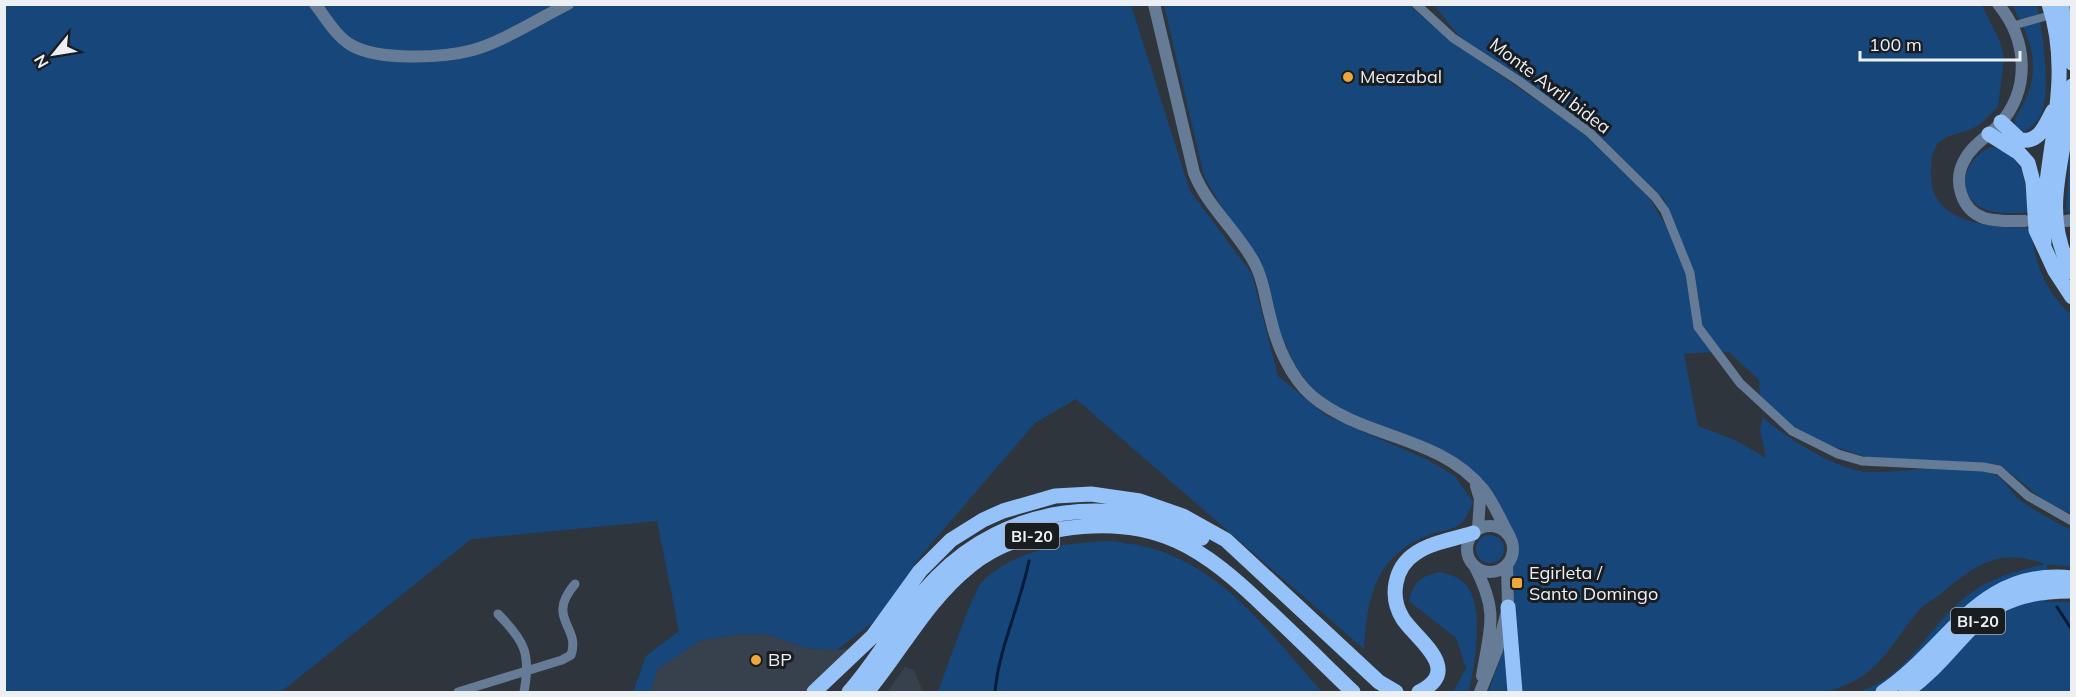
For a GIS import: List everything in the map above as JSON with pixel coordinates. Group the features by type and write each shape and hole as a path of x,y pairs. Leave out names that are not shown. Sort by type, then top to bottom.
{"main road":[{"path":"2044,243 2043,210 2059,100 2060,55 2049,4"},
{"path":"2061,4 2072,63"},
{"path":"2072,87 2054,204 2058,242 2072,272"},
{"path":"2001,122 2020,140 2034,139 2042,131 2059,100"},
{"path":"1993,137 2028,163 2033,182 2036,230 2055,270 2072,297"},
{"path":"814,693 873,636 920,571 951,540 983,520 1003,511 1055,496 1091,494 1140,501 1183,516 1226,540 1246,556 1379,682 1396,693"},
{"name":"BI-20","path":"849,693 919,599 951,562 987,539 1030,520 1074,511 1098,509 1147,516 1186,529 1241,563 1376,693"},
{"name":"BI-20","path":"867,693 929,608 972,564 1016,541 1037,534 1089,525 1136,528 1184,543 1222,567 1292,631 1353,693"},
{"path":"1419,693 1431,683 1437,664 1430,648 1404,620 1395,594 1397,578 1408,559 1417,552 1475,531"},
{"name":"BI-20","path":"1883,693 1909,673 1952,626 1986,598 2030,579 2072,578"},
{"name":"BI-20","path":"1906,693 1991,610 2018,597 2034,593 2072,591"},
{"path":"1508,607 1515,693"},
{"path":"1294,612 1323,630"},
{"path":"1292,631 1343,693"}],"street":[{"path":"315,4 342,39 353,46 364,51 399,56 453,54 475,50 568,4"},
{"path":"1154,4 1194,173 1202,192 1256,264 1263,282 1279,345 1291,370 1310,394 1329,409 1370,428 1439,453 1473,479 1489,499 1510,537 1513,554 1507,565 1508,607 1497,650 1480,693"},
{"name":"Monte Avril bidea","path":"1416,4 1453,38 1519,81 1589,132 1655,197 1665,211 1690,273 1698,327 1740,383 1792,431 1839,454 1872,463 1983,467 1999,470 2028,496 2072,521"},
{"path":"1998,4 2016,25 2023,57 2023,78 2012,106 1993,137 1964,161 1959,176 1966,205 1983,218 2025,221"},
{"path":"2016,25 2072,9"},
{"path":"1473,479 1480,499 1475,531 1466,551 1487,591 1491,606 1480,693"},
{"path":"1475,531 1495,527 1510,537"},
{"path":"1475,567 1491,573 1507,565"},
{"path":"458,693 571,655 574,647 561,611 564,597 575,584"},
{"path":"498,614 521,638 528,671 525,693"}],"shaded area":[{"path":"4,5 1131,5 1190,191 1252,274 1278,376 1327,416 1426,459 1455,476 1473,502 1459,525 1424,537 1407,546 1384,569 1371,598 1364,649 1076,399 1035,423 914,564 909,583 872,623 837,650 806,648 767,634 733,635 699,641 658,669 650,692 633,692 646,656 679,631 657,521 471,539 281,692 5,692"},
{"path":"1164,5 1409,5 1447,38 1585,134 1650,199 1673,238 1687,275 1695,326 1712,352 1684,354 1698,426 1735,440 1766,458 1760,429 1763,417 1812,451 1855,470 1882,472 1960,468 1995,475 2020,500 2071,530 2071,567 2047,564 2046,602 2071,602 2071,692 1857,692 1876,685 1892,674 1907,661 1961,601 1977,589 2002,577 2045,564 2014,557 1987,562 1964,575 1922,607 1883,657 1868,672 1827,692 1520,692 1512,569 1517,550 1515,538 1468,469 1340,410 1311,388 1295,366 1275,320 1269,284 1261,264 1223,210 1204,176"},
{"path":"1434,5 1982,5 2000,42 2004,58 1998,107 1977,126 1947,137 1938,144 1931,161 1933,190 1940,203 1951,213 1965,219 1981,224 2030,228 2038,264 2047,286 2071,314 2071,512 2062,511 2053,506 1996,464 1870,458 1829,445 1787,426 1760,398 1759,380 1729,352 1721,352 1702,326 1695,274 1664,199 1597,134 1459,36"},
{"path":"2012,5 2037,5 2045,65 2045,98 2042,112 2037,121 2022,133 2016,128 2014,120 2029,90 2033,62 2027,35"},
{"path":"2071,133 2071,212 2066,212"},
{"path":"1991,147 2011,155 2017,162 2024,181 2028,212 2005,213 1987,210 1967,194 1965,185 1969,167 1982,152"},
{"path":"1490,535 1500,539 1504,549 1500,559 1490,563 1480,559 1476,549 1480,539"},
{"path":"1111,541 1147,547 1175,557 1200,570 1245,606 1322,692 938,692 966,616 982,582 995,571 1026,555 1077,543"},
{"path":"1441,572 1454,576 1465,584 1475,606 1477,636 1469,692 1453,692 1466,668 1456,638 1409,601 1419,581 1424,577"},
{"name":"BP","path":"767,634 806,648 837,650 853,648 807,692 650,692 658,669 699,641 733,635"},
{"path":"1506,643 1507,692 1488,692"},
{"path":"905,667 914,670 923,692 887,692"}],"waterway":[{"path":"995,692 1005,643 1029,561"},
{"path":"2057,607 2072,630"}],"place":[{"name":"Meazabal","path":"1348,77"},
{"name":"Egirleta / Santo Domingo","path":"1517,583"},
{"name":"BP","path":"756,660"}]}
